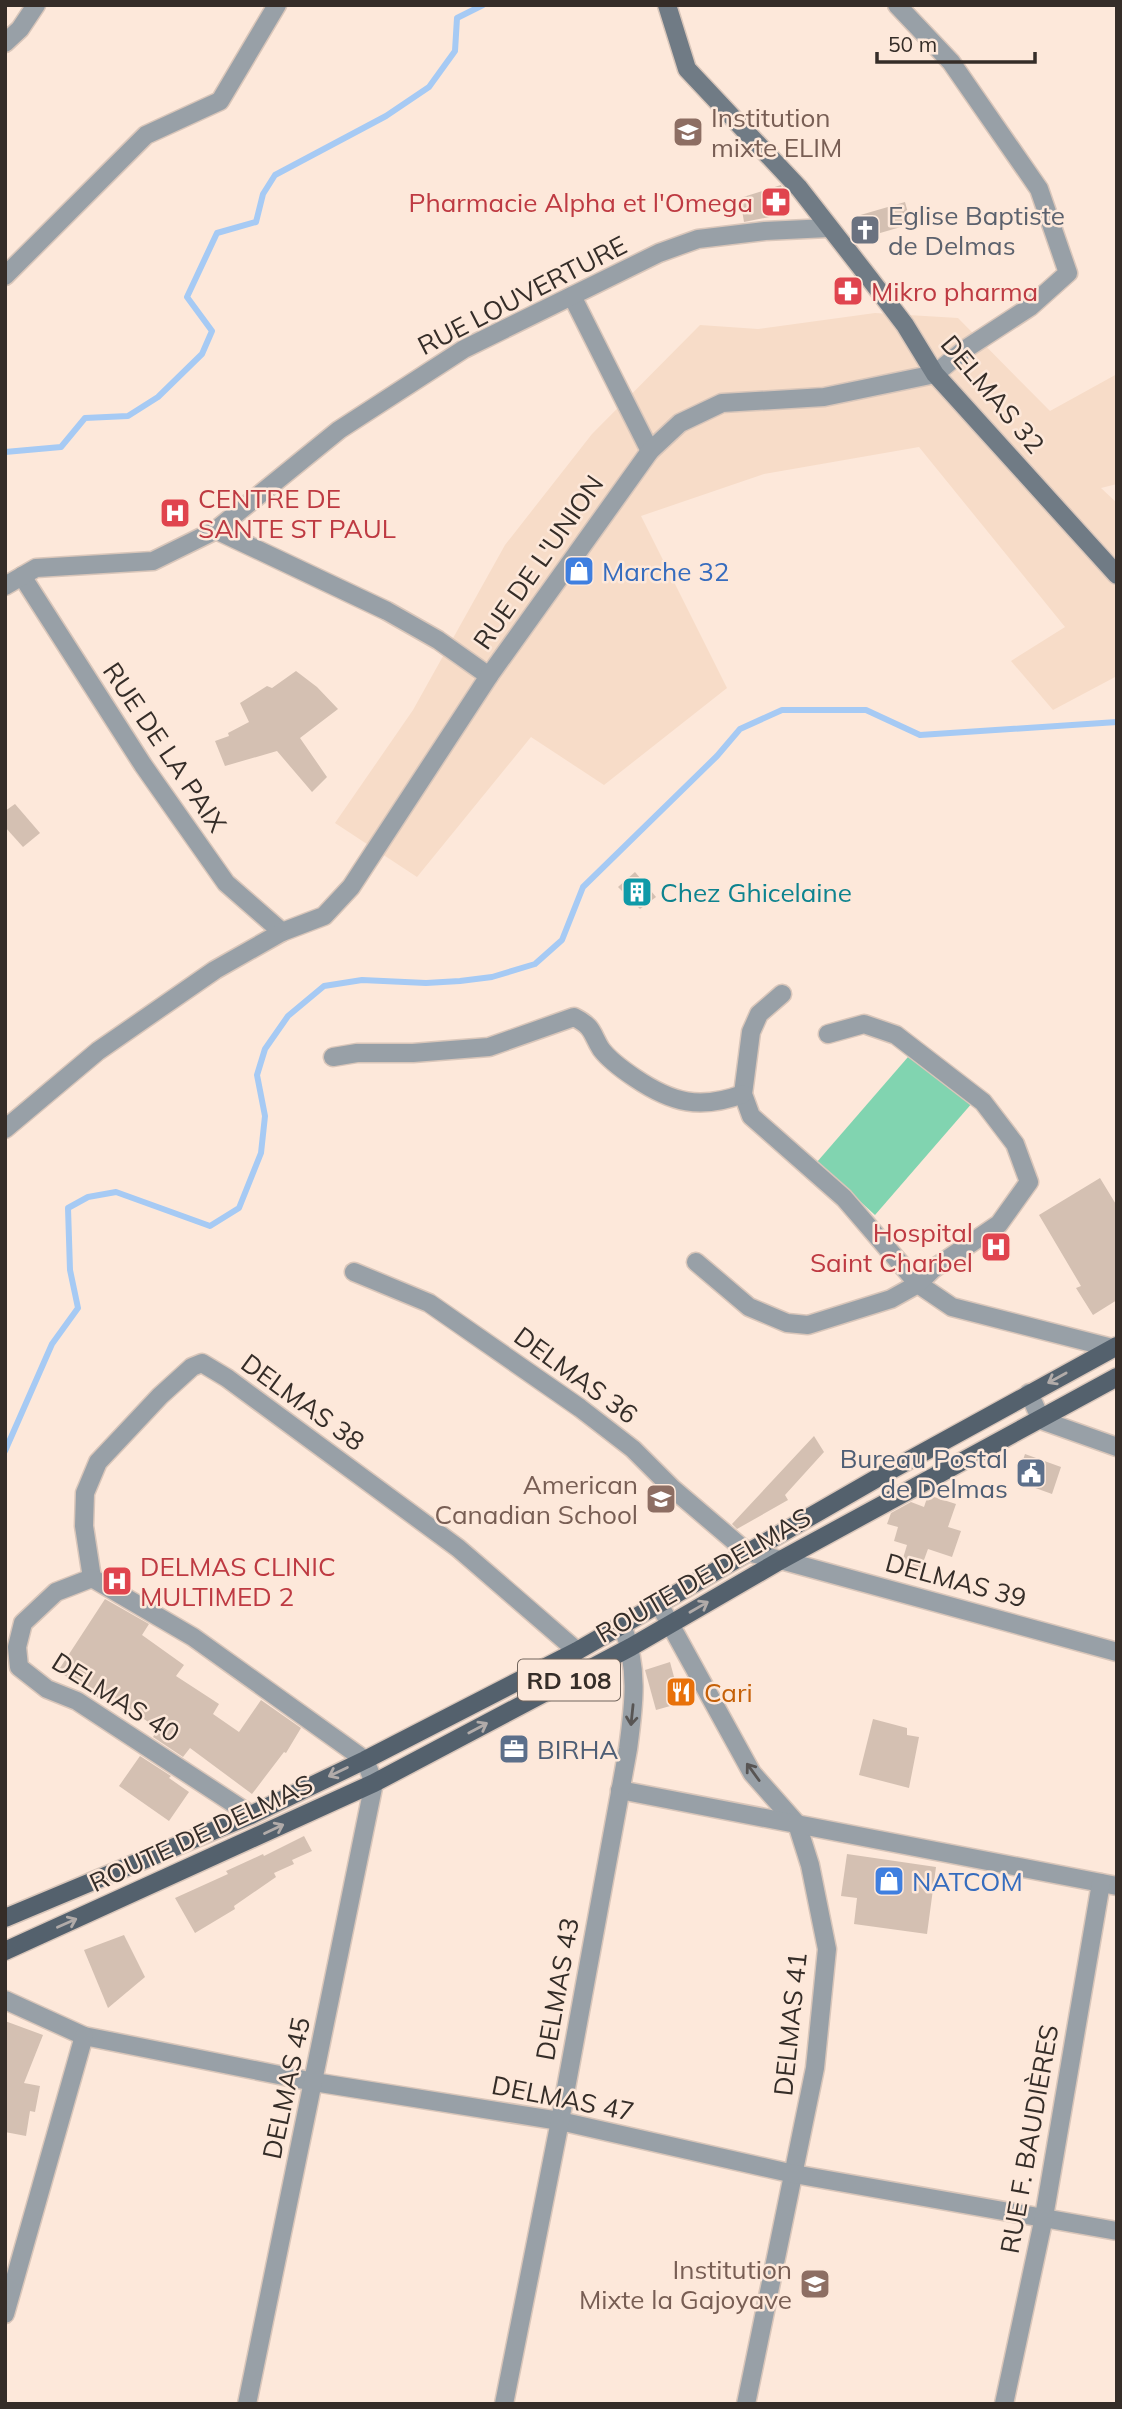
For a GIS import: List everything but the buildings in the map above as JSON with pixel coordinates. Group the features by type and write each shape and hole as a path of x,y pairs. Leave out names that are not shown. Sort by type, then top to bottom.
{"main road":[{"name":"ROUTE DE DELMAS","path":"5,1918 251,1815 365,1760 576,1651 1114,1347"},
{"name":"ROUTE DE DELMAS","path":"5,1951 374,1783 631,1647 781,1560 1117,1377"}],"street":[{"path":"5,43 20,29 36,5"},
{"path":"5,276 146,135 219,101 277,5"},
{"name":"DELMAS 32","path":"667,5 687,69 799,188 898,316 935,374 1117,575"},
{"path":"897,5 951,62 1039,189 1068,273 1030,307 964,350 935,374"},
{"name":"RUE LOUVERTURE","path":"5,586 36,568 153,561 216,530 339,430 464,349 649,258 698,239 765,231 828,228"},
{"path":"572,296 650,451"},
{"name":"RUE DE L'UNION","path":"5,1129 98,1051 215,970 282,932 324,916 351,887 489,676 650,451 680,423 722,403 824,397 935,374"},
{"path":"216,530 387,611 438,640 489,676"},
{"name":"RUE DE LA PAIX","path":"22,576 144,765 226,883 282,932"},
{"path":"782,994 759,1014 751,1032 743,1094 751,1116 844,1198 918,1284 951,1307 1114,1347"},
{"path":"333,1057 357,1053 413,1054 489,1047 574,1017 594,1032 601,1049 614,1063 654,1091 676,1100 703,1104 743,1094"},
{"path":"696,1262 749,1307 787,1323 808,1325 891,1299 918,1284 933,1269 999,1224 1029,1182 1015,1144 983,1102 896,1035 864,1024 828,1034"},
{"name":"DELMAS 36","path":"354,1272 429,1303 580,1408 633,1449 672,1488 747,1552"},
{"name":"DELMAS 38","path":"92,1578 84,1526 85,1493 98,1462 160,1396 192,1367 202,1363 227,1378 457,1548 576,1651"},
{"path":"1029,1394 1041,1419 1117,1447"},
{"name":"DELMAS 39","path":"747,1552 1117,1651"},
{"path":"92,1578 192,1637 365,1760 374,1783"},
{"name":"DELMAS 40","path":"92,1578 56,1592 23,1623 17,1647 19,1667 47,1689 77,1701 251,1815"},
{"name":"DELMAS 41","path":"659,1604 752,1773 797,1824 810,1865 827,1949 815,2068 746,2404"},
{"name":"DELMAS 43","path":"504,2404 560,2121 628,1749 634,1686 631,1647 622,1625"},
{"name":"DELMAS 45","path":"247,2404 374,1783"},
{"path":"620,1790 1109,1884"},
{"name":"RUE F. BAUDIÈRES","path":"1004,2404 1044,2217 1109,1884"},
{"name":"DELMAS 47","path":"5,2000 84,2036 314,2082 560,2121 794,2174 1117,2231"},
{"path":"5,2314 84,2036"}],"shaded area":[{"name":"Marche 32","path":"875,313 958,318 1050,411 1117,374 1117,484 1101,488 1117,503 1117,676 1053,710 1011,661 1065,627 919,447 764,474 641,516 727,688 604,785 531,737 417,877 335,823 413,710 505,545 592,434 700,325 758,329"}],"green space":[{"path":"908,1057 973,1102 875,1215 817,1162"}],"waterway":[{"path":"5,452 61,447 85,418 128,416 158,397 202,354 212,331 187,297 217,233 256,222 263,194 275,175 386,116 429,87 455,51 457,18 483,5"},
{"path":"5,1451 52,1344 78,1308 70,1270 68,1208 88,1197 116,1192 210,1226 239,1208 261,1153 265,1116 257,1075 265,1049 288,1016 324,986 362,980 426,983 460,981 492,977 535,964 562,940 583,887 717,756 740,729 782,710 866,710 920,735 1117,722"}],"place":[{"name":"Institution mixte ELIM","path":"688,132"},
{"name":"Pharmacie Alpha et l'Omega","path":"776,202"},
{"name":"Eglise Baptiste de Delmas","path":"865,230"},
{"name":"Mikro pharma","path":"848,291"},
{"name":"CENTRE DE SANTE ST PAUL","path":"175,513"},
{"name":"Marche 32","path":"579,571"},
{"name":"Chez Ghicelaine","path":"637,892"},
{"name":"Hospital Saint Charbel","path":"996,1247"},
{"name":"Bureau Postal de Delmas","path":"1031,1473"},
{"name":"American Canadian School","path":"661,1499"},
{"name":"DELMAS CLINIC MULTIMED 2","path":"117,1581"},
{"name":"Cari","path":"681,1692"},
{"name":"BIRHA","path":"514,1749"},
{"name":"NATCOM","path":"889,1881"},
{"name":"Institution Mixte la Gajoyave","path":"815,2284"}]}
